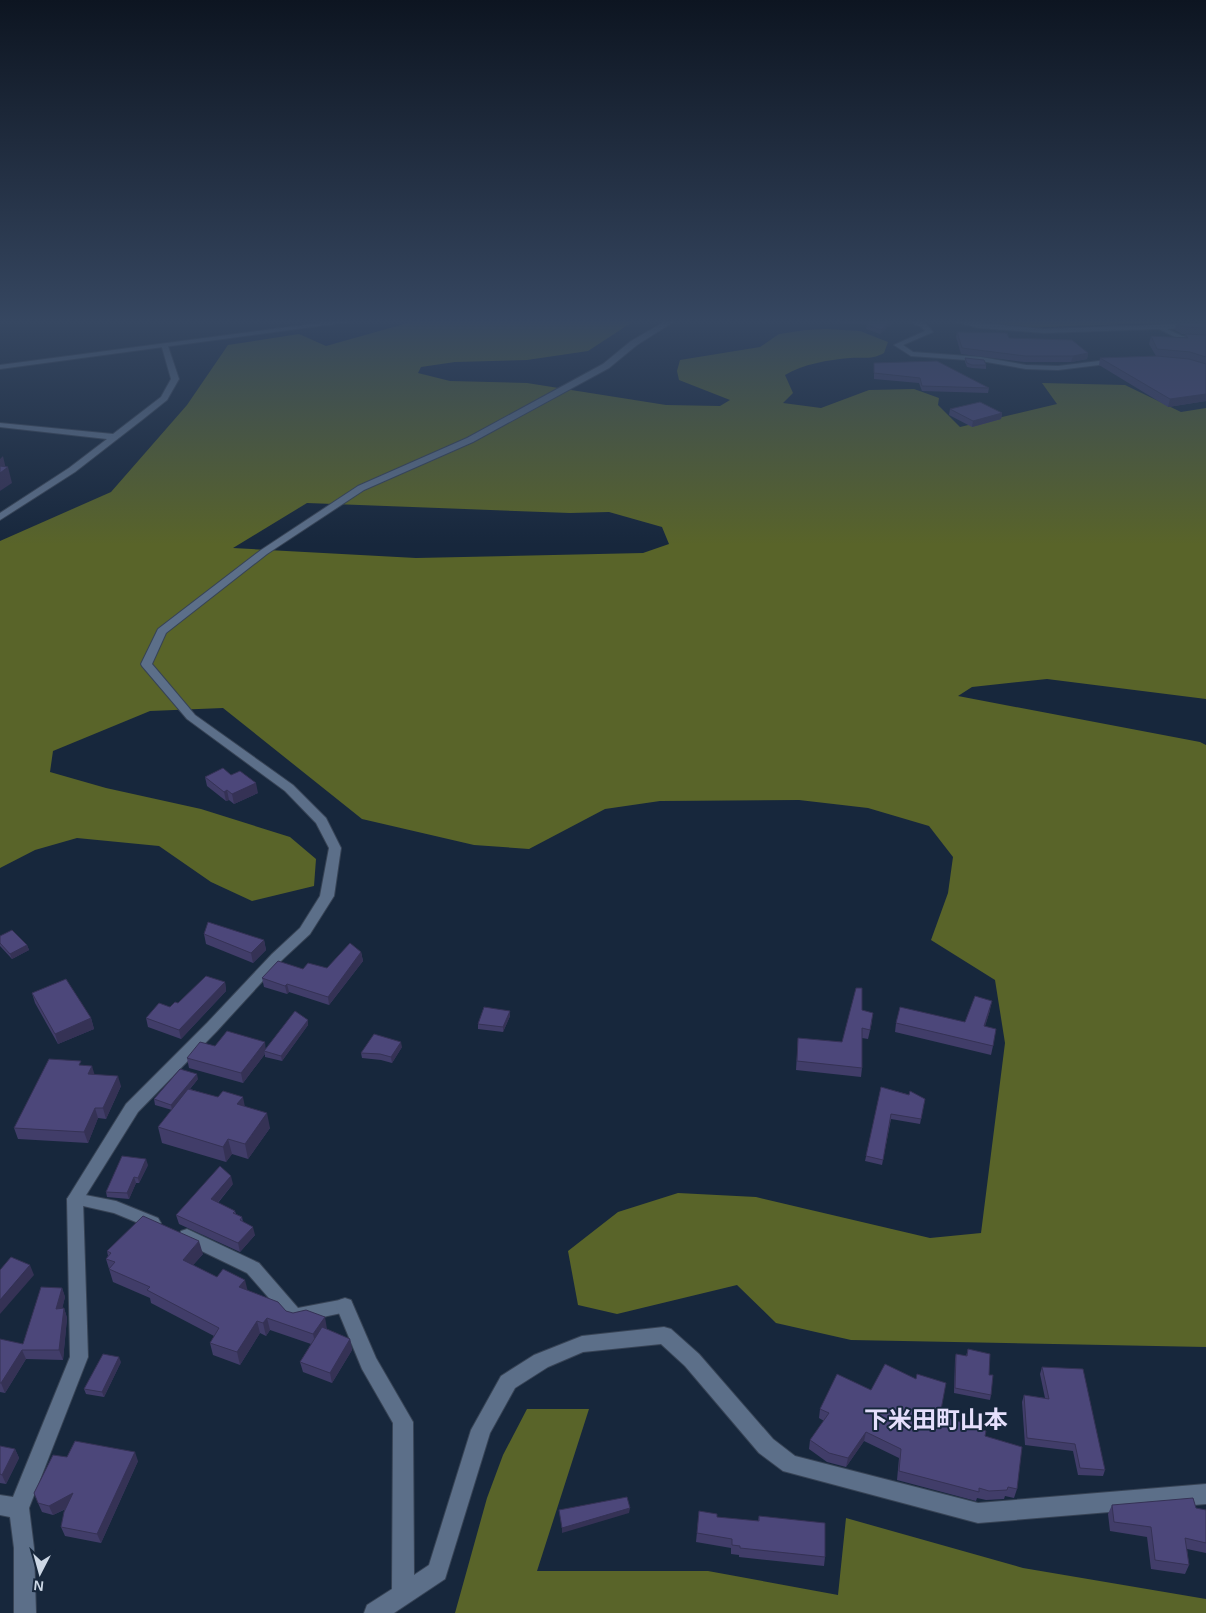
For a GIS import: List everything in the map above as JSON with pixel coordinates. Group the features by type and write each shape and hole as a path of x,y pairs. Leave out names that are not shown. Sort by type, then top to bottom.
{"street":[{"path":"0,517 72,470 164,398 166,394"},
{"path":"25,1613 24,1548 10,1506 80,1357 75,1199 132,1108 212,1027 277,957 305,931 327,896 335,848 322,821 289,788 191,717 146,664 162,631 264,552 361,488 470,440 554,394"},
{"path":"0,426 114,437"},
{"path":"345,1306 369,1363 403,1422 403,1594"},
{"path":"375,1613 438,1572 460,1495 482,1430 508,1382 541,1361 582,1344 664,1335 692,1360 766,1446 790,1464 978,1513 1206,1494"}],"lane":[{"path":"75,1199 116,1206 252,1268 295,1316 345,1306"}],"green space":[{"path":"194,394 598,394 666,405 720,406 730,400 715,394 792,394 783,403 821,408 858,394 929,394 939,398 938,405 960,427 1057,404 1050,394 1144,394 1181,412 1206,408 1206,699 1047,679 972,687 958,696 1200,742 1206,745 1206,1347 851,1340 776,1323 737,1285 617,1314 578,1305 568,1251 618,1212 678,1193 756,1197 930,1238 981,1233 1005,1043 995,980 931,940 948,893 953,857 929,826 868,808 799,800 660,801 605,809 529,849 474,845 362,819 223,708 150,711 53,751 50,772 106,788 201,809 290,837 316,859 314,886 252,901 211,882 159,846 77,838 35,850 0,868 0,541 111,492","holes":["307,503 570,513 609,512 662,527 669,544 643,553 416,558 233,548"]},
{"path":"527,1409 589,1409 537,1571 708,1571 838,1595 846,1518 1023,1568 1206,1599 1206,1613 455,1613 487,1498 503,1455"}],"building":[{"path":"1162,394 1204,394 1170,399"},
{"path":"980,402 1002,413 973,421 950,409"},
{"path":"0,466 8,467 0,473"},
{"path":"223,768 231,775 240,771 256,783 232,794 227,790 224,792 205,777"},
{"path":"208,922 264,940 251,953 204,934"},
{"path":"12,930 27,945 10,954 0,943 0,936"},
{"path":"350,943 361,952 328,997 262,978 278,961 303,969 308,963 327,968"},
{"path":"206,976 225,982 179,1030 146,1018 159,1003 170,1007 175,1002 178,1003"},
{"path":"66,979 91,1018 55,1034 32,993"},
{"path":"856,988 862,988 862,1010 873,1013 870,1030 862,1028 862,1068 797,1061 798,1038 842,1042"},
{"path":"975,996 992,1001 984,1026 996,1029 993,1046 896,1023 900,1007 965,1022"},
{"path":"484,1007 510,1011 503,1027 478,1024"},
{"path":"295,1011 308,1020 281,1056 264,1051"},
{"path":"227,1031 265,1042 241,1073 187,1058 200,1042 215,1046"},
{"path":"374,1034 401,1042 391,1057 380,1054 361,1053"},
{"path":"49,1059 81,1061 79,1065 92,1066 88,1074 118,1076 103,1108 95,1108 84,1132 14,1128"},
{"path":"180,1069 197,1074 171,1105 154,1099"},
{"path":"881,1087 909,1095 910,1091 925,1099 921,1119 891,1114 883,1160 866,1156"},
{"path":"188,1089 218,1097 223,1091 243,1097 237,1104 267,1113 245,1144 228,1139 223,1147 158,1127"},
{"path":"122,1156 146,1159 138,1178 134,1177 127,1193 106,1192"},
{"path":"220,1166 231,1176 211,1199 235,1211 233,1213 242,1217 240,1220 253,1227 238,1243 176,1215"},
{"path":"143,1216 199,1241 183,1260 217,1277 223,1269 245,1280 239,1287 278,1302 286,1311 293,1313 306,1310 325,1317 313,1334 267,1318 263,1323 257,1321 237,1352 210,1343 219,1328 147,1290 150,1287 109,1269 115,1262 106,1259 111,1253 107,1251"},
{"path":"11,1257 30,1265 0,1300 0,1270"},
{"path":"41,1287 62,1288 56,1309 64,1308 59,1350 22,1350 0,1383 0,1339 23,1344"},
{"path":"322,1327 350,1339 330,1373 300,1362"},
{"path":"968,1349 990,1354 989,1375 993,1375 991,1395 955,1388 956,1354 967,1356"},
{"path":"103,1354 119,1357 102,1392 84,1389"},
{"path":"885,1364 916,1379 917,1374 946,1383 940,1415 986,1431 985,1436 1022,1447 1017,1489 1008,1487 1007,1490 989,1491 979,1488 979,1492 899,1471 901,1449 866,1432 848,1458 829,1453 810,1440 829,1413 820,1409 837,1374 871,1390"},
{"path":"1042,1367 1083,1369 1105,1470 1080,1468 1075,1444 1027,1438 1024,1395 1049,1399"},
{"path":"75,1441 135,1452 97,1534 61,1527 64,1512 73,1493 49,1506 38,1503 34,1493 53,1455 67,1457"},
{"path":"0,1446 15,1449 2,1475 0,1474"},
{"path":"627,1497 630,1508 562,1528 559,1510"},
{"path":"1193,1498 1196,1508 1206,1510 1206,1543 1185,1538 1189,1565 1155,1560 1151,1527 1114,1522 1112,1505"},
{"path":"699,1511 717,1514 717,1517 759,1521 759,1516 825,1523 825,1557 740,1548 740,1546 732,1545 732,1539 697,1533"}],"district":[{"name":"下米田町山本","path":"936,1420"}]}
